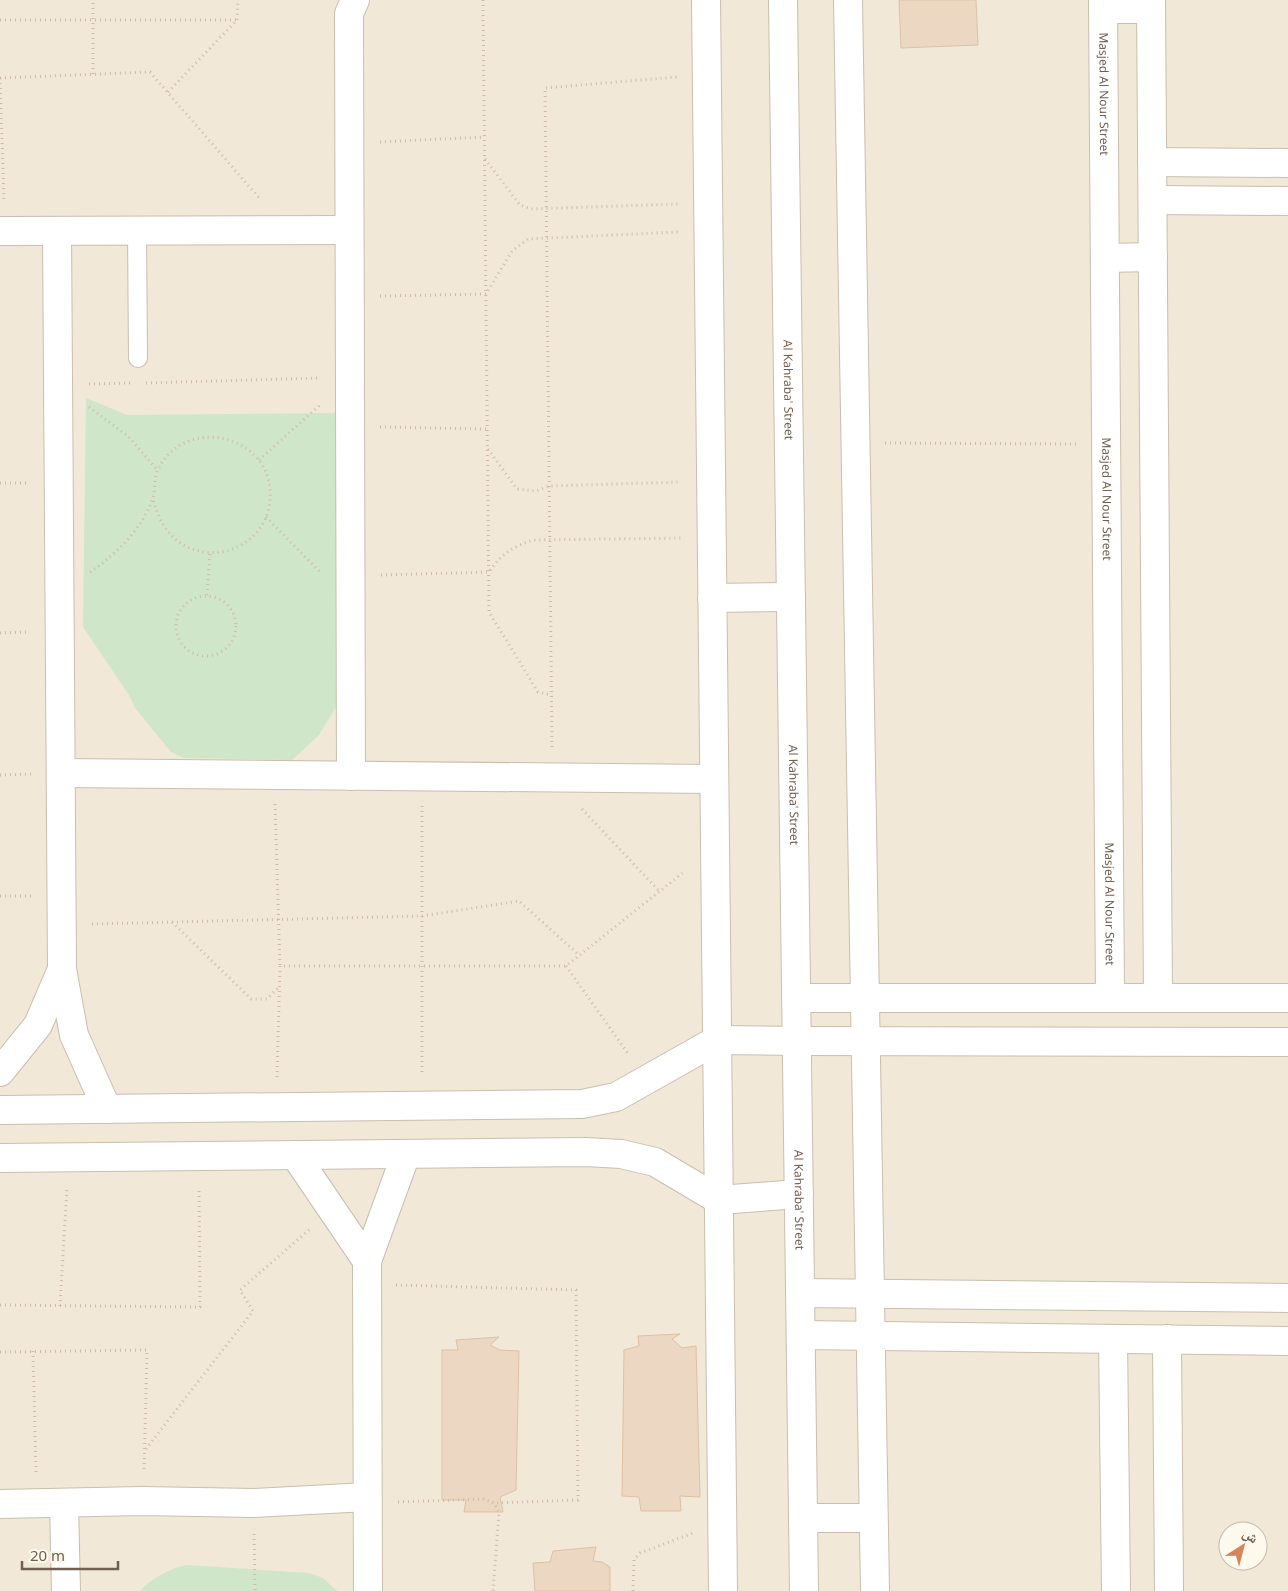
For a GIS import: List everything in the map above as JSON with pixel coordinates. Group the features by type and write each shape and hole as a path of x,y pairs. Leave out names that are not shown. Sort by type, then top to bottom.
{"street":[{"path":"706,0 723,1591"},
{"name":"Al Kahraba' Street","path":"783,0 804,1591"},
{"path":"848,0 875,1591"},
{"path":"1103,4 1151,4 1158,998"},
{"name":"Masjed Al Nour Street","path":"1103,4 1110,998"},
{"path":"348,5 351,776"},
{"path":"1152,162 1288,163"},
{"path":"1153,200 1288,201"},
{"path":"3,231 349,230"},
{"path":"58,231 62,969 74,1035 108,1109"},
{"path":"1105,258 1153,257"},
{"path":"712,598 791,597"},
{"path":"61,773 714,778"},
{"path":"0,1072 38,1025 62,969"},
{"path":"797,998 1288,998"},
{"path":"0,1110 582,1104 616,1097 718,1040 1288,1042"},
{"path":"0,1158 586,1152 621,1154 655,1162 719,1200 799,1194"},
{"path":"368,1591 367,1273 406,1154"},
{"path":"295,1155 332,1210 367,1273"},
{"path":"800,1293 1279,1298 1279,1341 801,1335"},
{"path":"1113,1339 1116,1591"},
{"path":"1167,1340 1169,1591"},
{"path":"0,1504 142,1501 253,1503 367,1500"},
{"path":"64,1503 66,1591"},
{"path":"803,1518 873,1518"}],"lane":[{"path":"137,230 138,358"}],"path":[{"path":"93,0 93,74"},
{"path":"168,92 237,20 238,0"},
{"path":"483,0 489,612 538,692 552,695"},
{"path":"0,20 237,20"},
{"path":"3,231 0,78 150,72 287,230"},
{"path":"659,891 552,777 546,88 707,75"},
{"path":"349,144 484,137"},
{"path":"484,158 520,205 531,209 708,203"},
{"path":"486,294 512,251 528,239 709,230"},
{"path":"349,297 486,294"},
{"path":"58,385 350,378"},
{"path":"259,460 350,378"},
{"path":"58,385 128,436 158,472"},
{"path":"350,427 487,429"},
{"path":"59,593 110,558 121,548 140,524 153,498 158,472 166,458 190,440 220,437 235,441 248,449 259,460 269,482 270,494 266,517 257,532 244,544 228,551 210,553 193,550 177,542 161,522 153,498"},
{"path":"855,443 1106,444"},
{"path":"488,449 517,489 536,491 550,486 711,482"},
{"path":"266,517 350,589 489,572"},
{"path":"489,572 499,556 514,546 532,540 712,538"},
{"path":"207,595 210,553"},
{"path":"207,595 221,599 232,609 237,623 235,638 226,650 213,656 198,656 185,649 177,636 176,622 181,608 193,598 207,595"},
{"path":"275,776 280,966 277,1107"},
{"path":"422,776 422,1106"},
{"path":"280,966 422,964 566,966 716,847"},
{"path":"62,925 422,916 518,901 580,956"},
{"path":"172,922 251,999 267,999 279,988"},
{"path":"566,966 647,1080"},
{"path":"0,1305 200,1307 199,1156"},
{"path":"60,1306 68,1157"},
{"path":"146,1449 253,1311 240,1290 332,1210"},
{"path":"367,1273 576,1290 578,1500 494,1503 483,1499 367,1500"},
{"path":"0,1352 147,1350 146,1449 142,1501"},
{"path":"33,1351 36,1504"},
{"path":"253,1503 255,1591"},
{"path":"493,1591 499,1512 494,1503"},
{"path":"633,1591 634,1560 640,1553 722,1524"}],"shaded area":[{"path":"0,0 1288,0 1288,1591 0,1591"}],"green space":[{"path":"350,387 339,702 319,735 292,760 183,758 171,752 135,708 129,695 83,627 86,398 127,415 334,413"},
{"path":"186,1565 309,1573 323,1578 337,1591 140,1591 161,1575"}],"building":[{"path":"899,0 976,0 978,45 901,48"},
{"path":"680,1334 672,1339 682,1348 696,1346 700,1497 680,1496 681,1511 641,1511 639,1497 622,1496 624,1350 639,1346 638,1336"},
{"path":"499,1337 490,1345 500,1350 519,1351 516,1490 500,1497 503,1512 464,1512 466,1500 442,1500 442,1350 458,1350 456,1340"},
{"path":"596,1547 593,1561 602,1562 610,1567 610,1591 535,1591 533,1563 550,1562 553,1551"}]}
